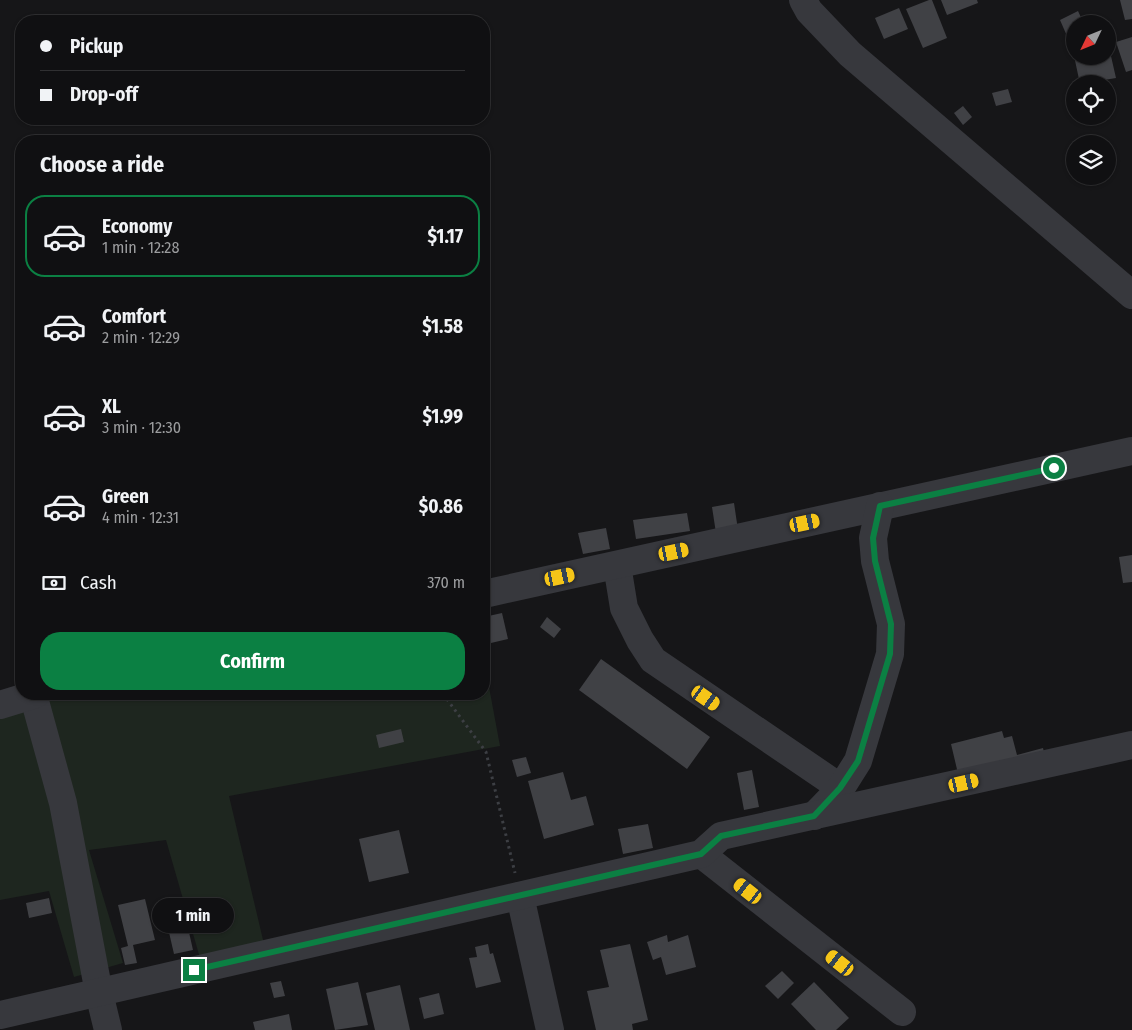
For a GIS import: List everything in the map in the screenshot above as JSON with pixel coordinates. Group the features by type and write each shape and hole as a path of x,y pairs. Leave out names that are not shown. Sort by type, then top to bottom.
{"street":[{"path":"804,0 809,10 850,54 1132,295"},
{"path":"490,593 1132,450"},
{"path":"814,816 840,788 858,761 890,654 891,624 875,561 873,538 880,506"},
{"path":"617,565 624,608 640,640 653,660 840,788"},
{"path":"0,704 15,700"},
{"path":"37,700 63,803 108,1030"},
{"path":"0,1015 701,854 721,836 1132,745"},
{"path":"701,854 902,1012"},
{"path":"520,896 550,1030"}],"path":[{"path":"448,700 486,752 520,896"}],"shaded area":[{"path":"490,692 500,746 229,796 264,944 200,958 166,840 89,850 123,963 74,977 49,891 0,900 0,699 15,696 15,700 490,700"}],"building":[{"path":"932,0 947,38 923,48 906,9"},
{"path":"941,0 977,0 978,3 947,15"},
{"path":"1120,0 1132,0 1132,19 1125,20"},
{"path":"899,8 908,29 884,39 875,18"},
{"path":"1078,11 1080,15 1070,15"},
{"path":"1066,17 1066,34 1060,20"},
{"path":"1132,37 1132,70 1126,72 1116,42"},
{"path":"1076,65 1113,65 1115,75 1078,75"},
{"path":"1008,89 1012,102 996,106 992,93"},
{"path":"963,106 972,117 963,125 954,113"},
{"path":"734,503 738,530 716,533 712,507"},
{"path":"687,513 690,531 636,539 633,520"},
{"path":"606,528 610,549 583,554 578,533"},
{"path":"1132,555 1132,582 1123,583 1119,557"},
{"path":"502,613 508,639 491,643 490,616"},
{"path":"547,617 561,629 554,638 540,627"},
{"path":"601,659 710,737 687,769 579,690"},
{"path":"401,729 404,742 379,748 376,735"},
{"path":"1002,731 1004,738 1012,736 1017,755 1043,748 1046,761 960,782 951,744"},
{"path":"526,757 531,773 517,777 512,760"},
{"path":"752,770 759,807 744,810 737,773"},
{"path":"563,772 571,800 586,796 594,825 544,839 528,781"},
{"path":"648,824 653,848 623,854 618,829"},
{"path":"399,830 409,873 369,882 359,839"},
{"path":"181,897 193,950 174,954 162,902"},
{"path":"49,898 52,913 29,918 26,903"},
{"path":"145,899 155,940 133,945 137,963 125,965 121,948 128,946 118,905"},
{"path":"667,935 668,942 688,935 696,967 666,975 661,957 653,960 647,942"},
{"path":"488,944 490,954 493,953 501,982 476,988 469,958 477,957 475,947"},
{"path":"630,944 648,1020 632,1024 633,1030 596,1030 587,991 609,987 600,950"},
{"path":"782,971 794,983 778,999 765,986"},
{"path":"281,981 285,996 274,998 270,983"},
{"path":"358,982 368,1025 335,1030 326,989"},
{"path":"814,982 849,1018 836,1030 816,1030 791,1004"},
{"path":"400,985 410,1030 375,1030 366,993"},
{"path":"439,993 444,1014 424,1019 419,998"},
{"path":"289,1014 292,1030 255,1030 253,1022"}],"route":[{"path":"194,970 701,854 721,836 814,816 840,788 858,761 890,654 891,624 875,561 873,538 880,506 1054,468"}]}
